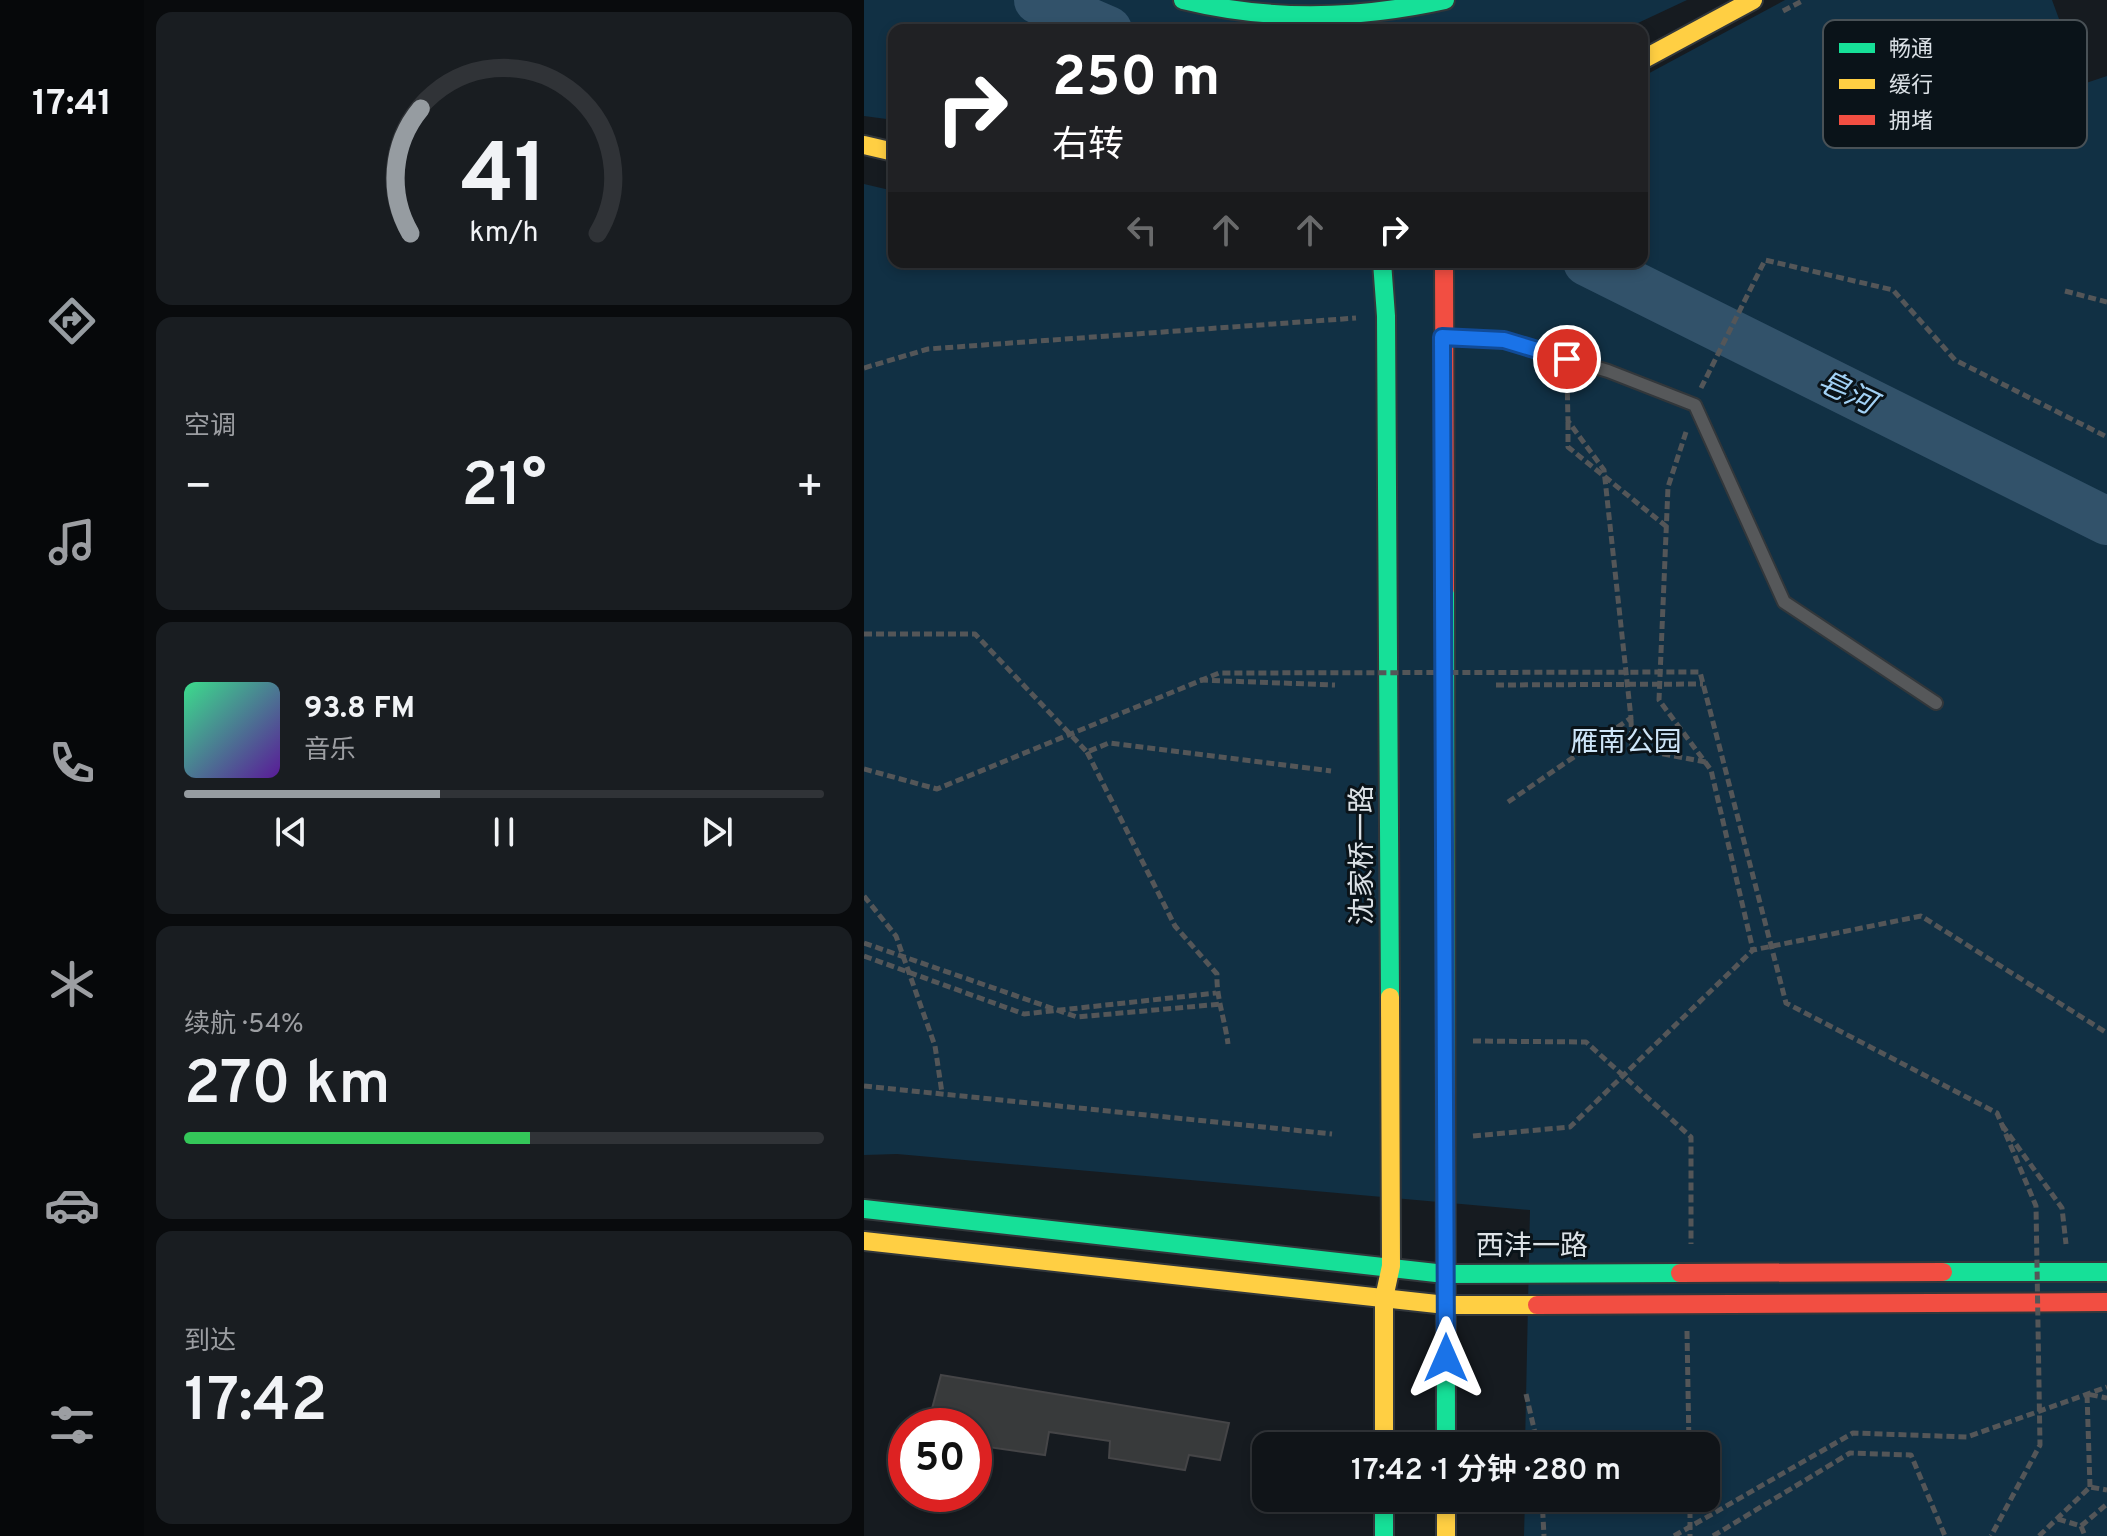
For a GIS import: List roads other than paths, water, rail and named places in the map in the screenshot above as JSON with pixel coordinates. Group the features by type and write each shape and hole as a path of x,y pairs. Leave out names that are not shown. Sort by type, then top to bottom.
{"main road":[{"path":"1183,0 1264,13 1345,15 1445,0"},
{"path":"1648,57 1753,0"},
{"path":"864,145 888,151"},
{"name":"沈家桥一路","path":"1382,268 1386,316 1391,1266 1384,1298 1384,1432"},
{"path":"1444,268 1446,1432"},
{"name":"西沣一路","path":"864,1209 1445,1274 2107,1272"},
{"path":"864,1241 1446,1305 2107,1302"},
{"path":"1384,1512 1384,1536"},
{"path":"1446,1512 1446,1536"}],"lane":[{"path":"1442,337 1504,340 1608,371 1695,405 1784,602 1936,703"}],"waterway":[{"name":"皂河","path":"1038,0 1094,24"},
{"name":"皂河","path":"1599,268 2107,521"}],"park label":[{"name":"雁南公园","path":"1626,741"}]}
